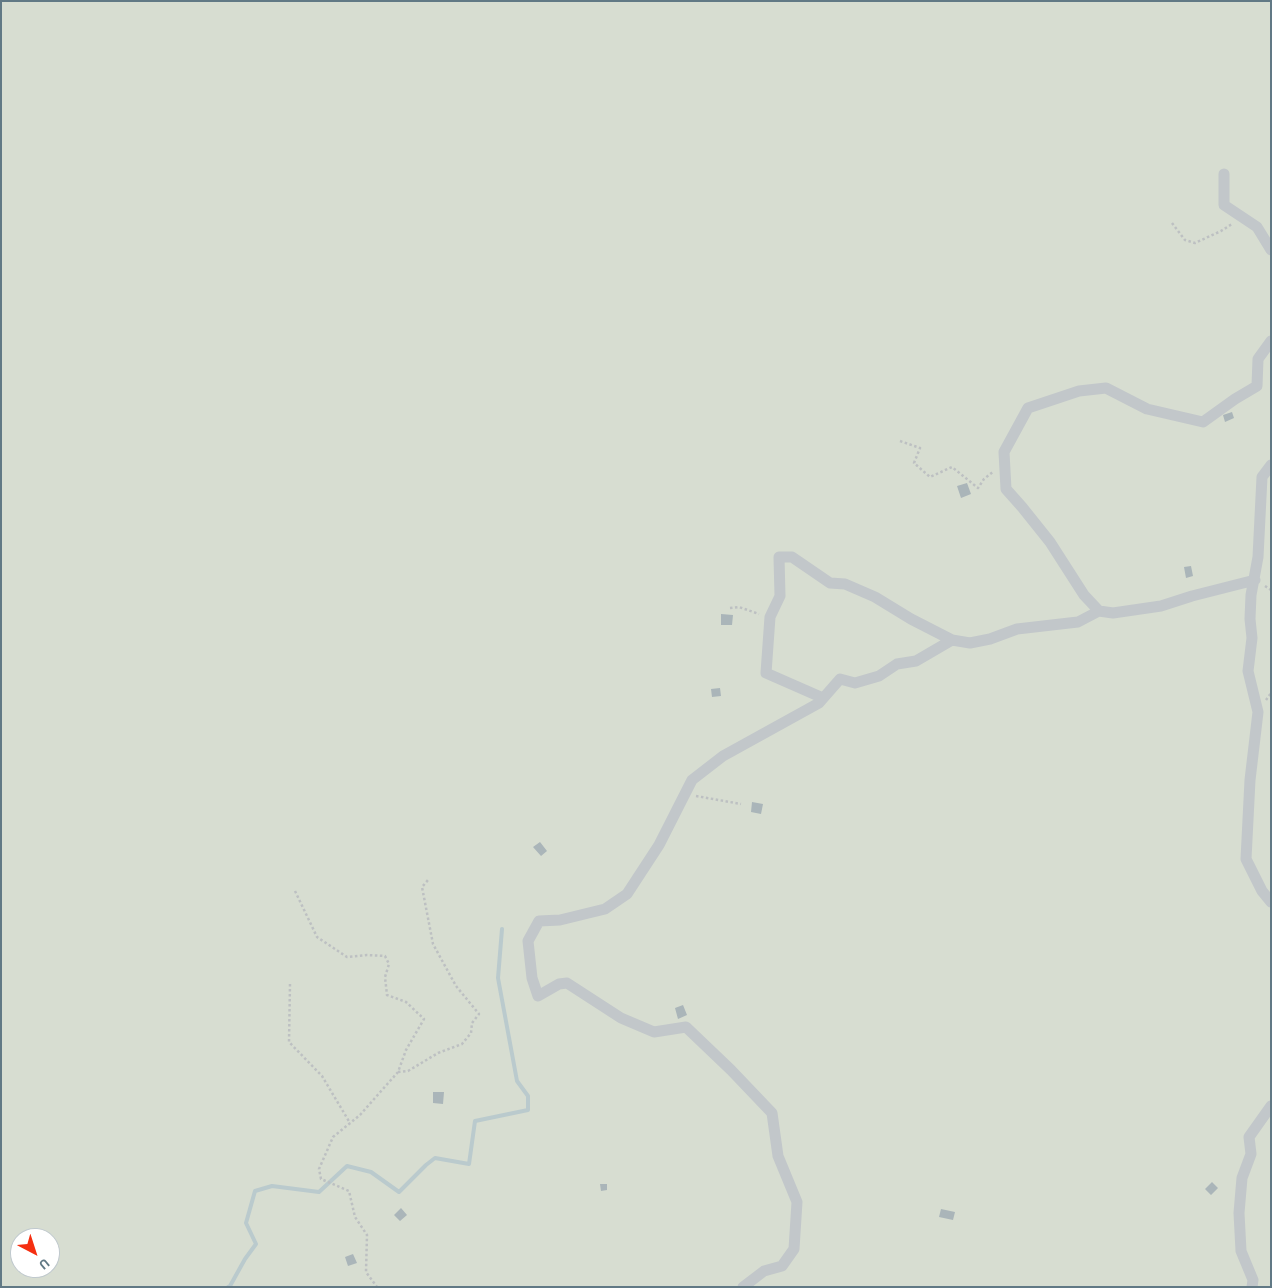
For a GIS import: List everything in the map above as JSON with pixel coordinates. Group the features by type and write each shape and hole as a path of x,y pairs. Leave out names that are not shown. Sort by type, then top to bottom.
{"street":[{"path":"1224,174 1224,206 1257,227 1271,250"},
{"path":"1099,611 1084,595 1050,542 1006,489 1004,452 1028,408 1079,391 1106,388 1147,408 1203,422 1257,386 1258,359 1271,342"},
{"path":"1271,465 1262,477 1258,557 1251,595 1250,619 1252,638 1248,671 1258,712 1250,780 1246,859 1262,891 1271,902"},
{"path":"823,698 766,672 770,617 780,596 779,557 792,557 830,582 845,584 875,597 911,619 952,640 970,643 990,639 1016,629 1078,622 1099,611 1113,613 1161,606 1255,580"},
{"path":"743,1287 764,1271 782,1266 794,1249 797,1202 778,1156 772,1113 732,1070 686,1027 654,1032 620,1018 568,983 559,984 538,996 532,978 528,941 539,921 560,920 605,909 626,894 659,845 692,780 723,756 819,703 840,680 856,683 879,676 897,664 916,661 952,640"},
{"path":"1252,1287 1253,1280 1241,1251 1239,1212 1242,1178 1251,1154 1249,1138 1271,1106"}],"path":[{"path":"1172,223 1185,240 1195,243 1244,217"},
{"path":"900,441 920,448 914,463 930,477 952,467 978,488 984,479 1005,462"},
{"path":"730,608 739,607 770,617"},
{"path":"684,794 741,804"},
{"path":"398,1072 408,1070 438,1053 462,1044 471,1034 472,1023 480,1014 456,986 432,944 422,887 428,880"},
{"path":"295,891 317,937 347,957 385,956 389,964 386,977 387,995 406,1002 424,1019 406,1050 398,1072 360,1115 333,1137 319,1169 321,1179 349,1191 355,1217 367,1235 366,1272 377,1287"},
{"path":"290,984 289,1042 322,1076 350,1123"}],"shaded area":[{"path":"1,1 1271,1 1271,1287 1,1287"}],"building":[{"path":"1232,412 1234,418 1225,422 1223,415"},
{"path":"967,483 971,494 961,498 957,486"},
{"path":"1191,566 1193,576 1186,578 1184,567"},
{"path":"721,614 733,615 732,625 721,625"},
{"path":"720,688 721,696 712,697 711,689"},
{"path":"752,802 763,804 761,814 751,812"},
{"path":"540,842 547,851 541,856 533,847"},
{"path":"683,1005 687,1015 678,1019 675,1008"},
{"path":"433,1092 444,1092 443,1104 433,1103"},
{"path":"1212,1182 1218,1188 1211,1195 1205,1189"},
{"path":"600,1184 607,1184 607,1190 601,1191"},
{"path":"401,1208 407,1215 400,1221 394,1215"},
{"path":"941,1209 955,1212 953,1220 939,1217"},
{"path":"353,1254 357,1263 348,1266 345,1257"}],"waterway":[{"path":"228,1287 256,1244 246,1223 255,1191 272,1186 319,1192 347,1166 371,1172 399,1192 435,1158 469,1164 475,1121 528,1110 528,1096 517,1081 498,978 502,929"}]}
